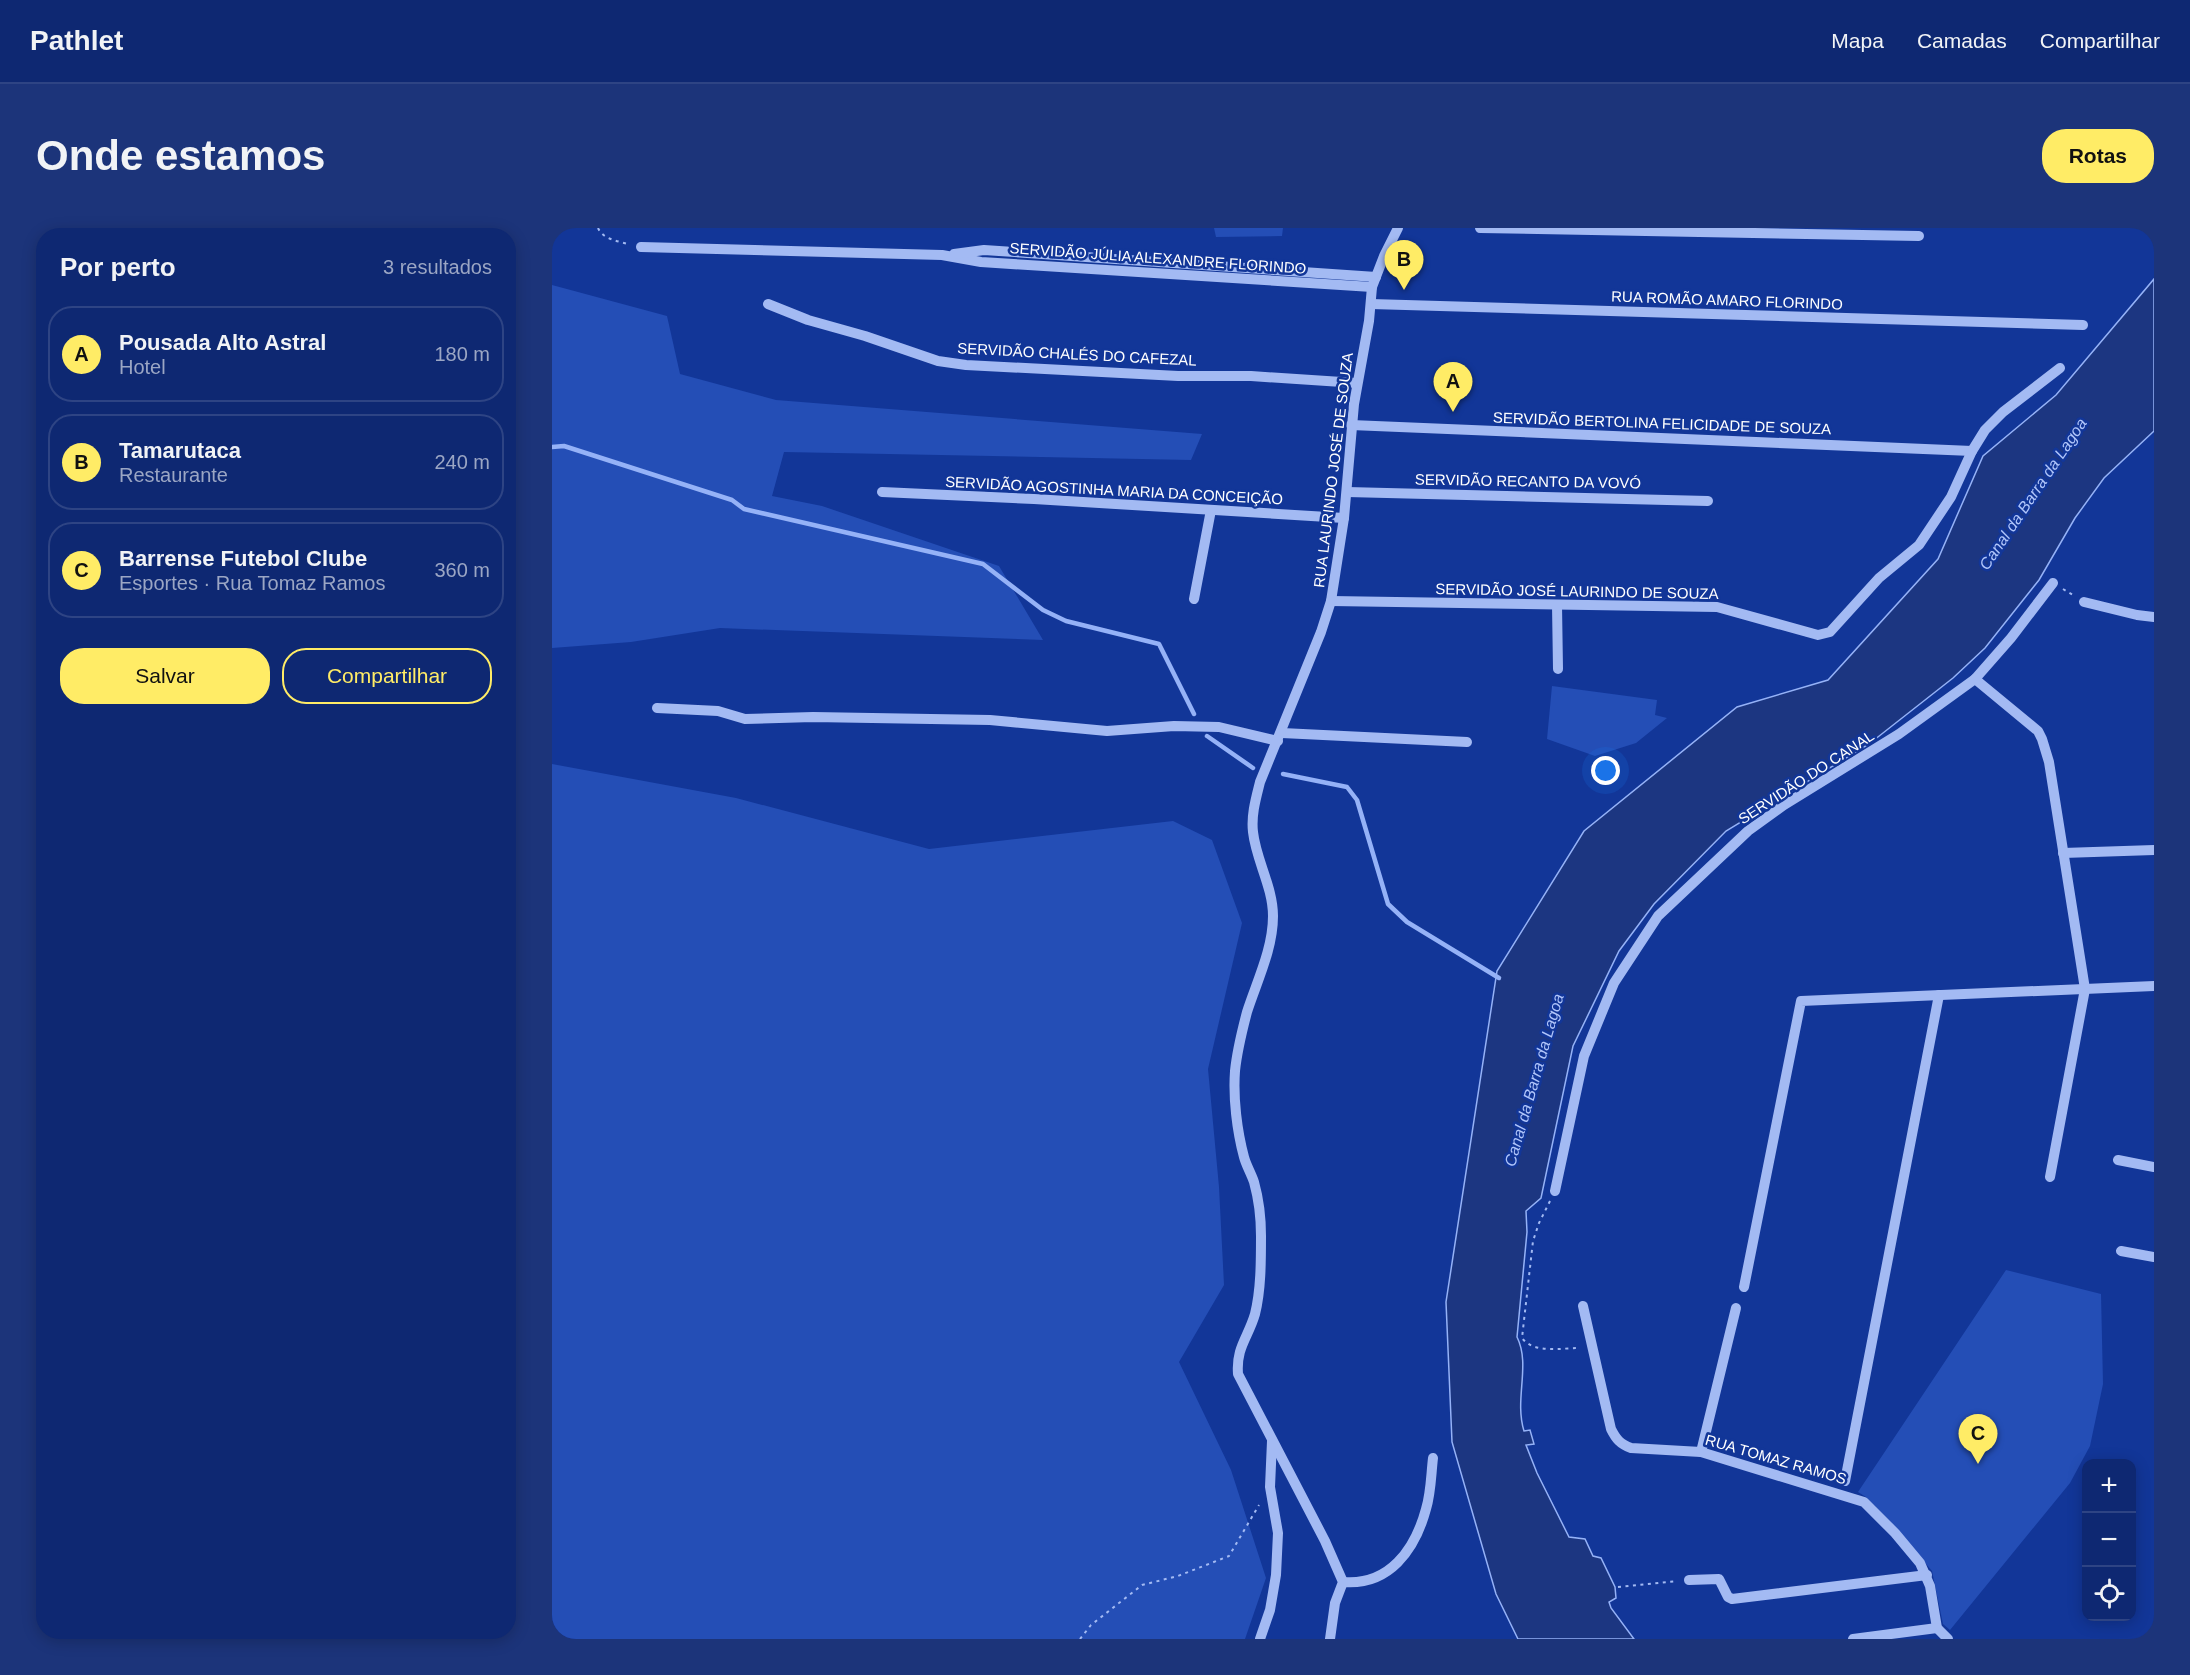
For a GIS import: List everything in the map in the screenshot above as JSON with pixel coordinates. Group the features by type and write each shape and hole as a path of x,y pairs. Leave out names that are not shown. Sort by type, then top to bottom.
{"street":[{"name":"RUA LAURINDO JOSÉ DE SOUZA","path":"1343,1582 1325,1541 1238,1374 1239,1351 1255,1313 1261,1236 1259,1203 1254,1181 1244,1157 1239,1128 1235,1073 1247,1012 1272,932 1271,898 1253,832 1253,816 1260,782 1280,737 1332,601 1347,492 1351,425 1374,282 1398,228"},
{"path":"1480,228 1919,236"},
{"name":"SERVIDÃO JÚLIA ALEXANDRE FLORINDO","path":"641,247 942,255 981,262 1374,282"},
{"name":"SERVIDÃO CHALÉS DO CAFEZAL","path":"768,304 808,320 865,336 938,361 966,365 1178,376 1251,376 1357,383"},
{"name":"RUA ROMÃO AMARO FLORINDO","path":"1371,304 2083,325"},
{"path":"1972,451 1992,421 2060,368"},
{"name":"SERVIDÃO BERTOLINA FELICIDADE DE SOUZA","path":"1351,425 1972,451"},
{"name":"SERVIDÃO JOSÉ LAURINDO DE SOUZA","path":"1332,601 1717,607 1818,635 1830,632 1879,578 1919,545 1951,497 1972,451"},
{"name":"SERVIDÃO AGOSTINHA MARIA DA CONCEIÇÃO","path":"882,492 1344,518"},
{"name":"SERVIDÃO RECANTO DA VOVÓ","path":"1347,492 1708,501"},
{"path":"1194,599 1211,510"},
{"name":"SERVIDÃO DO CANAL","path":"1555,1191 1584,1056 1614,983 1658,916 1748,831 1899,734 1975,679 2011,638 2053,583"},
{"path":"2084,602 2136,615 2154,617"},
{"path":"1557,605 1558,669"},
{"path":"1975,679 2031,723 2042,739 2049,762 2085,989 2050,1177"},
{"path":"657,708 718,711 744,719 761,720 813,717 990,720 1107,731 1174,726 1219,727 1280,737 1467,742"},
{"path":"2063,853 2154,850"},
{"path":"1744,1287 1801,1001 2154,986"},
{"path":"1845,1481 1939,995"},
{"path":"2118,1160 2154,1167"},
{"path":"2121,1251 2154,1257"},
{"name":"RUA TOMAZ RAMOS","path":"1583,1306 1611,1429 1623,1446 1701,1452 1864,1502 1915,1555 1927,1575 1937,1628"},
{"path":"1701,1452 1736,1308"},
{"path":"1260,1639 1270,1610 1276,1575 1278,1533 1270,1487 1272,1441"},
{"path":"1330,1639 1335,1604 1343,1582 1371,1580 1396,1564 1405,1555 1417,1536 1427,1507 1432,1458"},
{"path":"1689,1580 1719,1579 1728,1597 1732,1599 1927,1575"},
{"path":"1853,1639 1937,1628 1948,1639"}],"path":[{"path":"598,228 599,232 613,241 641,247"},
{"path":"2053,583 2084,602"},
{"path":"1555,1191 1533,1241 1522,1338 1527,1344 1537,1348 1593,1348"},
{"path":"1080,1639 1091,1624 1142,1585 1178,1576 1228,1556 1270,1487"},
{"path":"1618,1587 1689,1580"}],"shaded area":[{"path":"1214,228 1283,228 1282,236 1216,237"},
{"path":"552,285 667,316 680,374 776,400 1202,434 1191,460 784,452 772,496 822,506 999,566 1043,640 720,628 631,642 552,648"},
{"path":"1552,686 1657,700 1655,715 1667,718 1636,743 1595,756 1547,739"},
{"path":"552,764 736,798 929,849 1173,821 1212,840 1242,923 1208,1069 1219,1187 1224,1285 1179,1362 1231,1470 1266,1578 1245,1639 552,1639"},
{"path":"2006,1270 2101,1294 2103,1384 2090,1446 2070,1483 1950,1630 1943,1624 1932,1571 1890,1521 1858,1492"}],"water":[{"name":"Canal da Barra da Lagoa","path":"2154,279 2154,431 2104,478 2075,518 2039,580 1985,648 1953,678 1869,744 1726,831 1654,904 1619,951 1573,1046 1541,1198 1526,1211 1527,1232 1517,1337 1523,1359 1521,1419 1524,1431 1530,1430 1534,1444 1526,1445 1537,1473 1569,1537 1585,1539 1593,1556 1601,1558 1615,1587 1616,1598 1609,1602 1611,1608 1634,1639 1518,1639 1496,1594 1452,1442 1446,1302 1497,971 1584,831 1737,707 1828,680 1938,559 1983,456 2056,395"}],"waterway":[{"path":"552,447 564,446 732,500 744,509 983,564 1043,610 1066,621 1159,644 1194,714"},
{"path":"1207,736 1253,768"},
{"path":"1283,774 1347,787 1357,800 1388,904 1407,922 1499,978"}],"place":[{"name":"Tamarutaca","path":"1404,290"},
{"name":"Pousada Alto Astral","path":"1453,412"},
{"name":"Barrense Futebol Clube","path":"1978,1464"}]}
